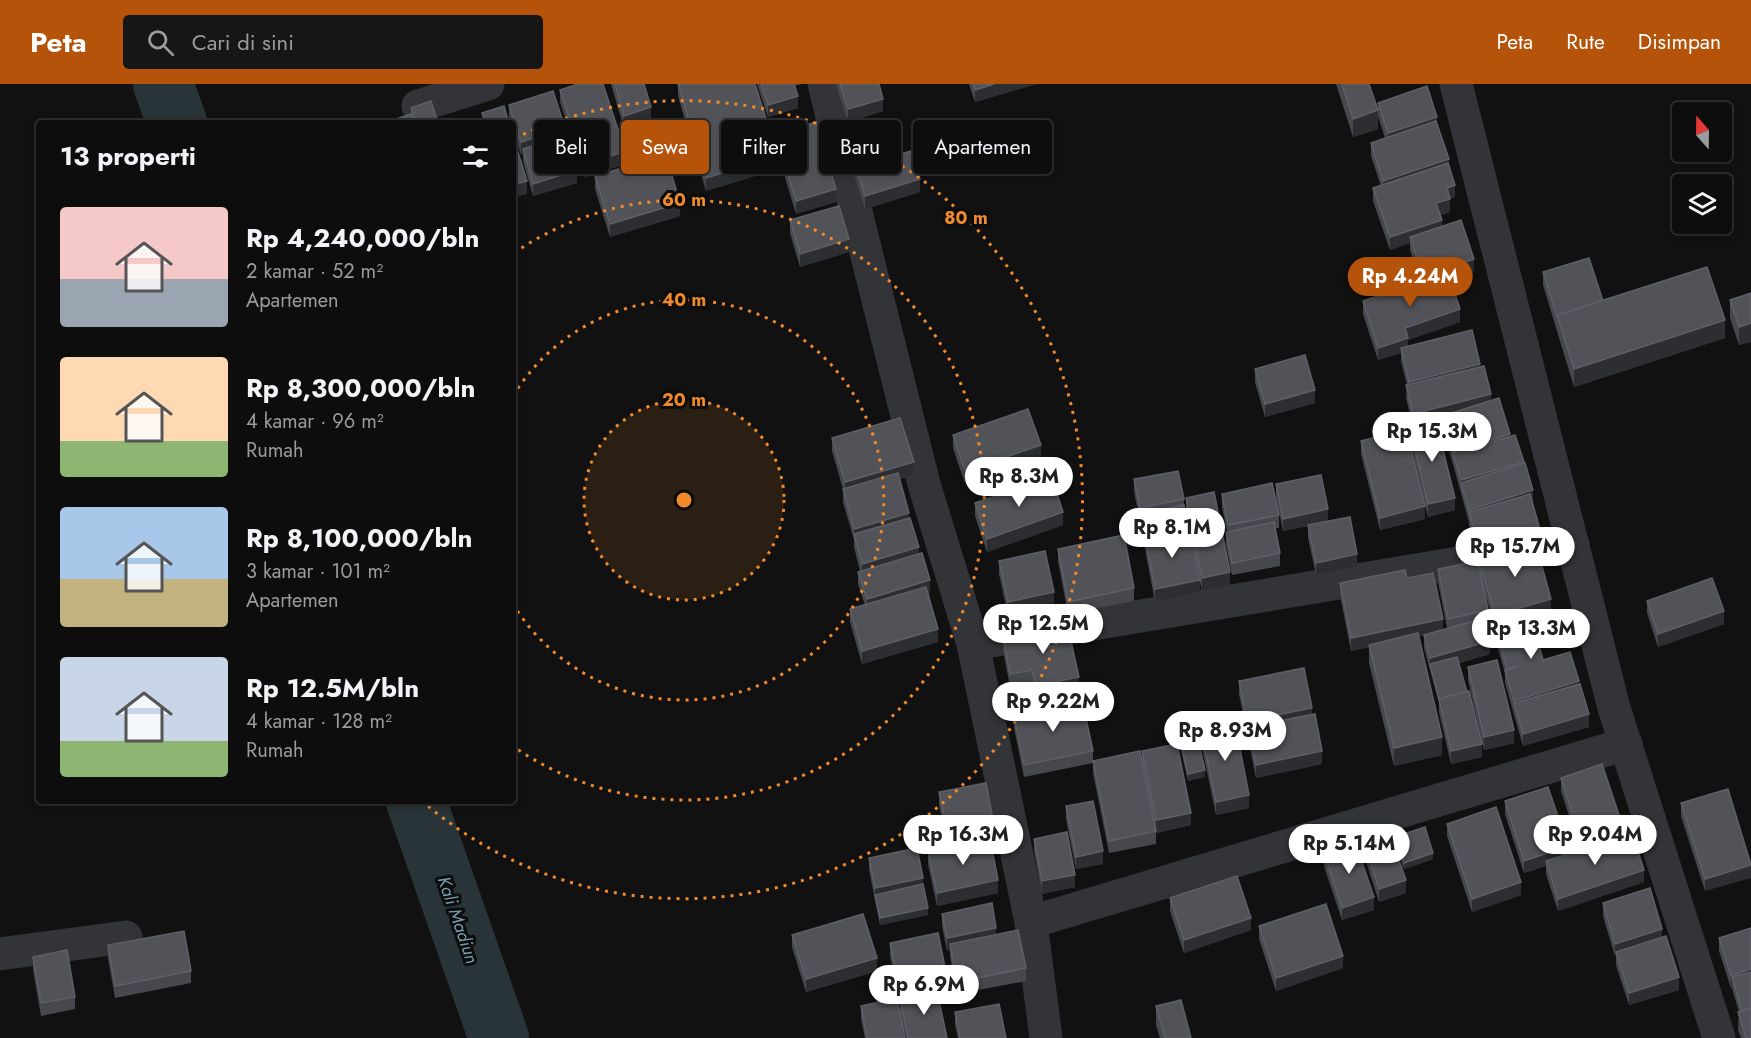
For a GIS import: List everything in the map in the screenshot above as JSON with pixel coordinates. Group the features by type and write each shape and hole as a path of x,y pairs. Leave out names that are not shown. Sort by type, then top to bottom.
{"street":[{"path":"418,106 488,84"},
{"path":"824,84 924,484 973,644 1030,922 1047,1038"},
{"path":"1456,84 1614,708 1719,1038"},
{"path":"973,644 1573,544"},
{"path":"1030,922 1626,744"},
{"path":"0,954 126,937"}],"building":[{"path":"578,84 603,84 621,139 621,152 609,157 609,120 570,120 560,90"},
{"path":"615,84 644,84 651,107 624,116"},
{"path":"678,84 755,84 766,120 721,120 721,173 706,178 705,174 709,174 709,120 689,120"},
{"path":"761,84 794,84 798,96 768,105"},
{"path":"840,84 879,84 883,99 848,109"},
{"path":"973,84 994,84 975,90"},
{"path":"1342,84 1369,84 1378,110 1353,119"},
{"path":"1427,86 1437,117 1388,133 1378,103"},
{"path":"553,91 562,120 534,120 534,138 521,142 516,120 514,120 509,105"},
{"path":"431,101 437,120 415,120 411,108"},
{"path":"504,106 508,120 484,120 482,113"},
{"path":"411,114 413,120 393,120"},
{"path":"1436,121 1449,159 1383,181 1371,143"},
{"path":"816,122 819,132 819,174 832,174 836,189 796,201 788,174 807,174 807,125"},
{"path":"534,145 534,174 564,174 533,184 523,149"},
{"path":"516,146 527,181 516,184"},
{"path":"911,151 913,174 918,174 920,179 865,196 858,174 901,174 901,154"},
{"path":"1448,163 1455,185 1447,188 1450,199 1436,203 1442,220 1390,237 1373,188"},
{"path":"621,168 621,174 672,174 680,203 610,224 595,176 609,174 609,172"},
{"path":"839,206 849,239 800,254 790,220"},
{"path":"1461,220 1474,259 1423,276 1410,237"},
{"path":"1589,258 1603,301 1557,315 1557,317 1543,272"},
{"path":"1707,267 1725,320 1574,369 1557,315"},
{"path":"1448,272 1460,309 1405,328 1408,338 1378,348 1363,301"},
{"path":"1751,293 1751,323 1739,327 1730,300"},
{"path":"1472,330 1480,364 1409,382 1401,348"},
{"path":"1305,355 1315,390 1265,404 1255,369"},
{"path":"1484,366 1491,394 1413,414 1406,385"},
{"path":"1499,398 1510,434 1453,452 1442,416"},
{"path":"1028,409 1041,445 965,471 953,435"},
{"path":"900,418 914,462 845,482 832,438"},
{"path":"1436,422 1455,498 1428,504 1410,429"},
{"path":"1406,429 1425,506 1380,518 1361,441"},
{"path":"1515,435 1524,462 1461,480 1453,453"},
{"path":"1525,463 1533,490 1469,510 1461,483"},
{"path":"1178,471 1184,499 1140,508 1134,479"},
{"path":"898,473 909,513 854,529 843,489"},
{"path":"1321,475 1328,509 1283,519 1276,484"},
{"path":"1051,476 1063,512 987,539 975,503"},
{"path":"1272,483 1279,515 1228,525 1222,494"},
{"path":"1214,492 1230,572 1202,578 1186,498"},
{"path":"1530,494 1539,526 1478,545 1469,512"},
{"path":"1184,505 1188,528 1145,537 1140,514"},
{"path":"1350,517 1357,554 1316,563 1308,525"},
{"path":"910,518 919,547 862,564 854,534"},
{"path":"1274,522 1280,553 1232,563 1226,532"},
{"path":"1190,528 1200,580 1155,589 1145,537"},
{"path":"1124,535 1134,588 1068,602 1058,549"},
{"path":"1535,541 1551,599 1495,615 1478,557"},
{"path":"1045,551 1054,592 1008,602 999,561"},
{"path":"922,553 930,580 867,599 858,572"},
{"path":"1478,561 1488,610 1448,619 1438,569"},
{"path":"1405,570 1407,578 1433,573 1443,619 1351,638 1340,583"},
{"path":"1712,578 1724,611 1658,634 1647,601"},
{"path":"926,587 938,629 862,651 850,609"},
{"path":"1530,612 1543,660 1570,652 1579,681 1514,701 1505,671 1519,666 1507,669 1494,622"},
{"path":"1484,618 1490,641 1430,658 1424,635"},
{"path":"1067,624 1079,677 1036,686 1032,670 1010,674 1003,637"},
{"path":"1418,633 1442,737 1394,748 1369,645"},
{"path":"1457,657 1467,692 1439,699 1430,664"},
{"path":"1497,660 1514,730 1484,737 1468,667"},
{"path":"1304,668 1312,708 1247,721 1239,681"},
{"path":"1580,684 1589,714 1523,734 1514,703"},
{"path":"1469,691 1482,744 1451,751 1439,699"},
{"path":"1082,700 1093,751 1024,765 1014,715"},
{"path":"1315,714 1322,751 1256,765 1248,727"},
{"path":"1235,723 1249,795 1216,802 1201,730"},
{"path":"1195,727 1205,770 1188,774 1178,730"},
{"path":"1177,744 1191,813 1156,820 1142,751"},
{"path":"1140,751 1156,831 1109,841 1093,761"},
{"path":"1602,764 1625,833 1583,847 1561,778"},
{"path":"986,783 995,830 949,840 939,792"},
{"path":"1548,787 1568,846 1524,861 1505,801"},
{"path":"1728,789 1751,865 1705,879 1681,803"},
{"path":"1093,801 1103,851 1076,857 1066,806"},
{"path":"1496,807 1521,882 1472,899 1447,824"},
{"path":"1425,827 1433,853 1404,863 1395,837"},
{"path":"1067,832 1075,875 1042,881 1034,839"},
{"path":"1632,833 1644,870 1558,899 1546,861"},
{"path":"1390,834 1406,880 1379,889 1364,842"},
{"path":"990,839 998,880 937,893 928,851"},
{"path":"1355,842 1374,897 1342,908 1324,853"},
{"path":"917,848 923,878 875,888 869,858"},
{"path":"1237,876 1251,918 1184,940 1170,898"},
{"path":"923,884 928,908 880,918 875,895"},
{"path":"1650,888 1662,929 1615,944 1603,903"},
{"path":"992,903 996,928 947,938 942,914"},
{"path":"1326,904 1343,956 1276,978 1259,926"},
{"path":"863,914 877,958 806,979 792,935"},
{"path":"1751,928 1751,969 1731,976 1719,938"},
{"path":"1018,930 1026,968 957,982 950,944"},
{"path":"184,931 191,971 115,986 108,945"},
{"path":"938,933 948,982 900,991 890,943"},
{"path":"1666,936 1679,977 1629,993 1616,952"},
{"path":"67,950 75,997 41,1003 33,957"},
{"path":"1751,972 1751,1008 1742,1011 1732,977"},
{"path":"937,991 947,1038 908,1038 900,999"},
{"path":"897,998 905,1038 867,1038 861,1006"},
{"path":"1181,1000 1191,1038 1165,1038 1156,1006"},
{"path":"999,1004 1006,1038 960,1038 955,1012"},
{"path":"1751,1008 1751,1038 1746,1038 1738,1012"}],"waterway":[{"name":"Kali Madiun","path":"163,84 176,120"},
{"name":"Kali Madiun","path":"417,804 499,1038"}]}
